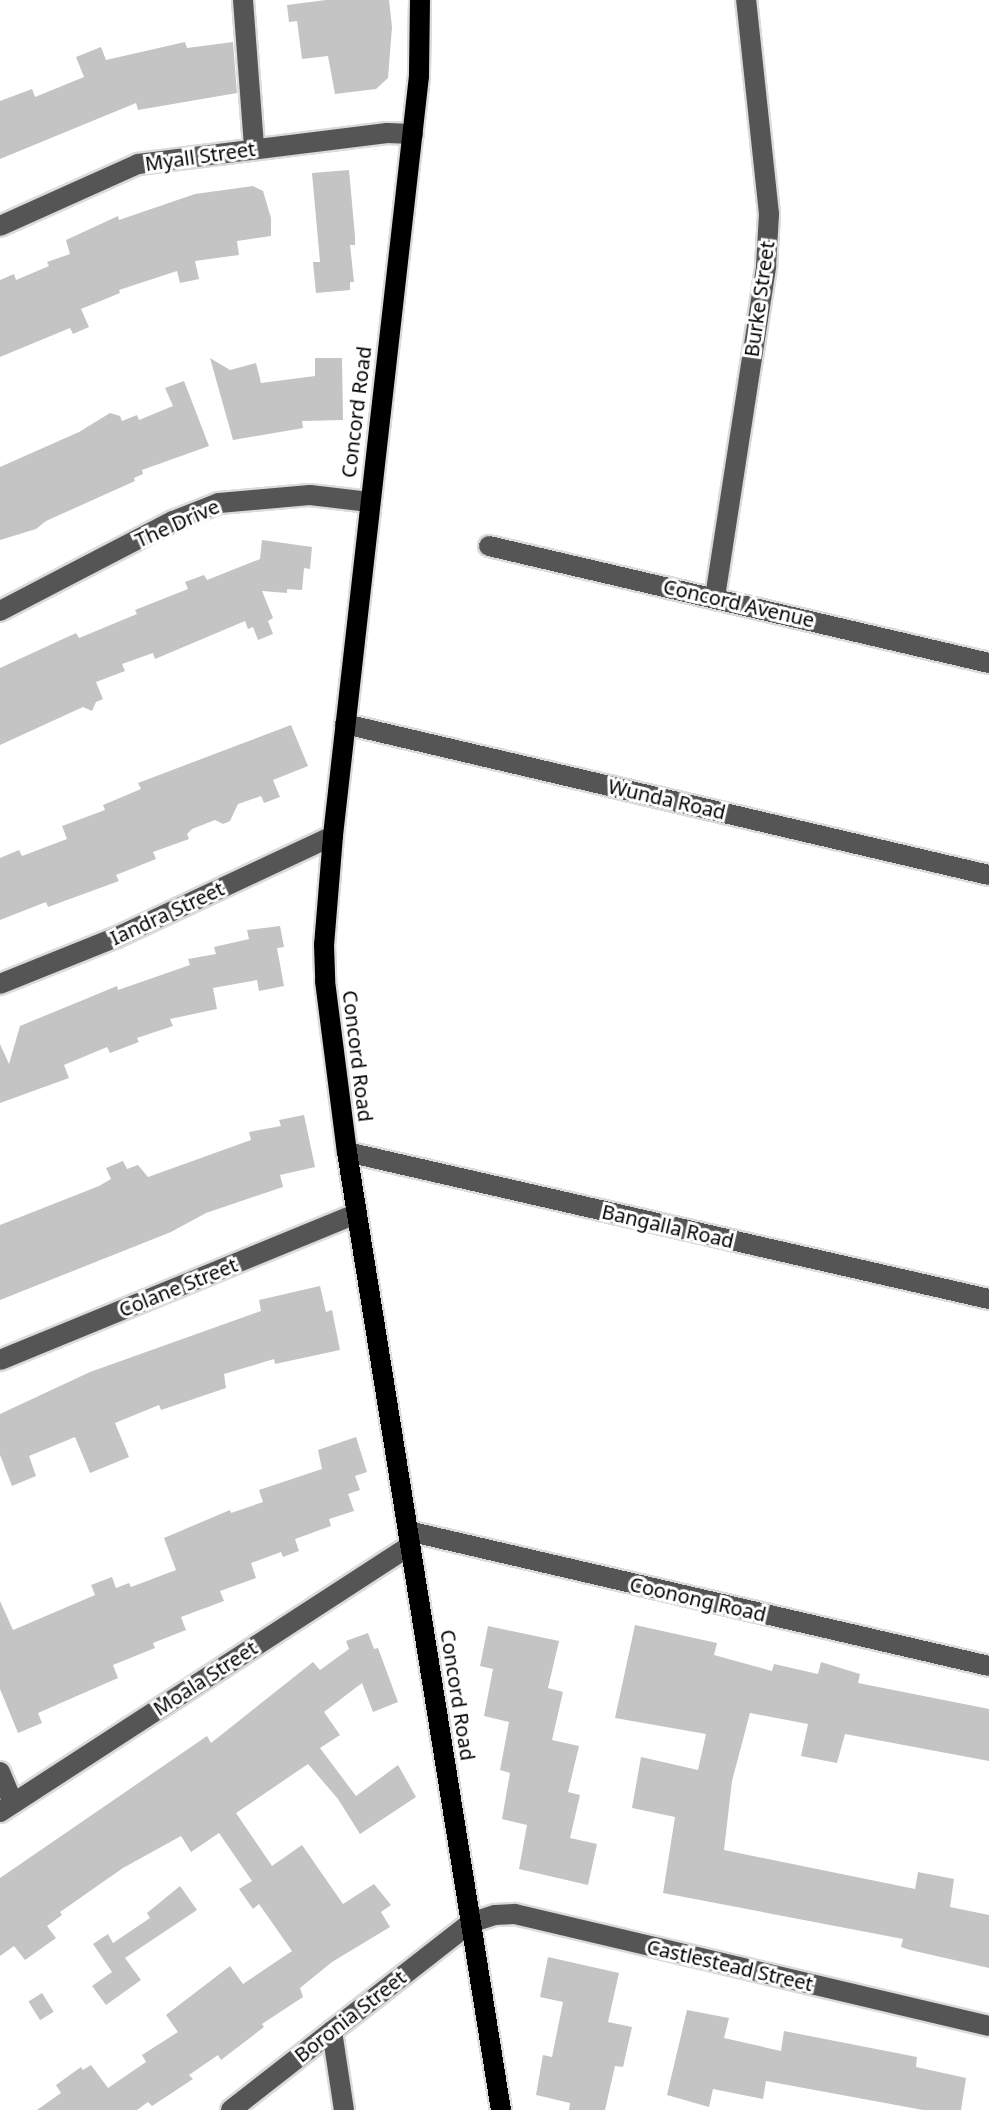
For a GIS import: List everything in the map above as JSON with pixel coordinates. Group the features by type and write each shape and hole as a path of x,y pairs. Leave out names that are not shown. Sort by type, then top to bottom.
{"main road":[{"name":"Concord Road","path":"420,0 419,76 333,836 326,908 325,981 356,1214 501,2110"}],"street":[{"path":"243,0 254,148"},
{"name":"Burke Street","path":"715,597 766,266 769,214 746,0"},
{"name":"Myall Street","path":"0,226 138,164 387,133 413,134"},
{"name":"The Drive","path":"0,611 173,521 219,503 310,495 370,502"},
{"name":"Concord Avenue","path":"489,546 989,663"},
{"name":"Wunda Road","path":"345,724 989,875"},
{"name":"Iandra Street","path":"0,984 117,937 333,836"},
{"name":"Bangalla Road","path":"347,1152 989,1299"},
{"name":"Colane Street","path":"0,1360 356,1214"},
{"name":"Coonong Road","path":"409,1539 989,1666"},
{"name":"Moala Street","path":"6,1807 409,1539"},
{"path":"0,1772 6,1807"},
{"name":"Castlestead Street","path":"470,1923 495,1915 515,1914 989,2026"},
{"name":"Boronia Street","path":"231,2110 470,1923"},
{"path":"332,2031 344,2110"}],"building":[{"path":"326,0 389,0 392,27 388,78 376,89 335,94 328,56 302,59 297,21 289,22 287,5"},
{"path":"185,42 187,48 233,42 237,93 138,110 136,103 0,159 0,101 32,89 35,97 84,77 76,57 101,47 106,60"},
{"path":"349,170 355,236 355,245 350,245 354,282 350,282 350,290 316,293 313,262 320,262 312,173"},
{"path":"253,186 263,191 271,218 271,236 237,241 239,255 195,261 199,279 180,283 177,271 119,290 120,293 81,309 89,327 73,334 70,328 0,357 0,280 14,274 16,280 49,266 47,262 70,254 66,240 118,216 119,220 195,194"},
{"path":"210,358 230,370 256,363 261,383 315,376 315,358 342,358 343,420 302,421 303,428 233,440"},
{"path":"184,381 209,446 142,470 143,474 134,478 135,481 46,521 36,529 0,540 0,467 79,432 110,413 120,416 122,421 137,415 139,420 173,406 165,388"},
{"path":"262,540 312,547 310,569 304,568 302,590 287,589 287,593 262,591 273,618 268,621 273,634 258,640 253,627 248,629 245,621 155,659 153,653 122,664 125,671 96,682 103,699 96,702 92,711 83,707 0,745 0,668 76,633 79,638 137,614 135,610 188,589 185,582 204,575 207,580 260,559"},
{"path":"291,725 308,766 273,780 280,797 264,803 261,796 238,804 230,821 223,824 215,820 192,829 187,834 189,839 153,852 156,859 116,875 119,881 48,907 46,902 0,920 0,858 19,850 22,856 67,839 62,826 105,810 103,805 141,789 138,783"},
{"path":"280,926 284,947 277,948 284,986 259,991 257,980 213,988 217,1009 170,1019 173,1026 137,1038 139,1042 110,1053 107,1047 64,1065 69,1078 0,1103 0,1044 9,1064 20,1026 117,986 118,990 190,965 188,959 216,954 214,947 249,939 247,930"},
{"path":"304,1115 315,1167 280,1175 283,1187 206,1213 171,1232 0,1300 0,1225 99,1186 111,1179 106,1168 123,1161 127,1169 138,1165 148,1177 251,1140 249,1132 281,1126 279,1120"},
{"path":"320,1286 326,1312 332,1310 340,1350 275,1364 274,1359 224,1374 226,1388 161,1410 159,1405 115,1423 129,1457 90,1473 75,1437 29,1456 36,1476 12,1486 0,1455 0,1414 90,1372 261,1311 259,1300"},
{"path":"356,1437 367,1472 355,1476 360,1490 348,1494 354,1511 329,1519 331,1526 295,1539 299,1551 283,1557 281,1552 251,1563 256,1578 220,1591 224,1601 181,1617 186,1630 153,1643 155,1648 113,1665 118,1678 38,1713 42,1723 18,1733 0,1689 0,1601 13,1630 95,1595 91,1585 112,1577 116,1588 129,1583 131,1587 176,1570 164,1538 230,1510 231,1513 263,1502 259,1490 322,1469 318,1450"},
{"path":"635,1625 717,1643 714,1655 772,1671 774,1664 818,1674 821,1662 860,1674 858,1683 989,1709 989,1761 845,1734 837,1763 801,1756 808,1724 750,1713 732,1781 724,1850 915,1889 918,1872 954,1879 950,1907 989,1915 989,1968 901,1947 903,1939 663,1893 675,1817 632,1808 641,1757 698,1770 706,1734 615,1718"},
{"path":"488,1626 559,1641 548,1688 563,1692 552,1740 579,1746 568,1792 580,1795 570,1838 597,1844 588,1885 519,1869 527,1825 502,1819 510,1773 500,1770 509,1722 484,1716 493,1669 480,1666"},
{"path":"368,1633 374,1649 378,1648 398,1702 373,1712 362,1683 324,1712 340,1735 320,1748 356,1796 398,1765 416,1797 360,1834 338,1799 308,1764 236,1813 272,1866 302,1845 343,1904 374,1884 391,1905 381,1912 390,1927 332,1962 300,1988 303,1997 262,2024 264,2027 221,2060 218,2055 189,2075 193,2079 152,2106 148,2102 137,2110 37,2110 61,2093 56,2085 81,2067 83,2070 91,2065 108,2088 146,2062 142,2055 178,2032 166,2015 230,1966 243,1984 292,1951 259,1904 253,1909 239,1889 252,1881 219,1833 191,1852 181,1836 123,1868 60,1912 62,1915 47,1926 56,1938 25,1960 14,1946 0,1956 0,1878 207,1736 211,1743 313,1662 320,1670 349,1649 346,1641"},
{"path":"180,1886 197,1910 125,1958 141,1980 106,2005 92,1986 112,1972 93,1944 108,1934 113,1943 150,1918 147,1913"},
{"path":"548,1957 619,1973 608,2022 632,2027 623,2067 615,2066 605,2110 569,2110 570,2103 536,2095 543,2055 552,2057 563,2002 540,1997"},
{"path":"42,1993 54,2012 40,2020 28,2001"},
{"path":"687,2010 729,2018 724,2038 781,2051 784,2031 917,2057 916,2067 966,2078 961,2110 923,2110 766,2081 763,2099 713,2089 709,2107 667,2095"}]}
